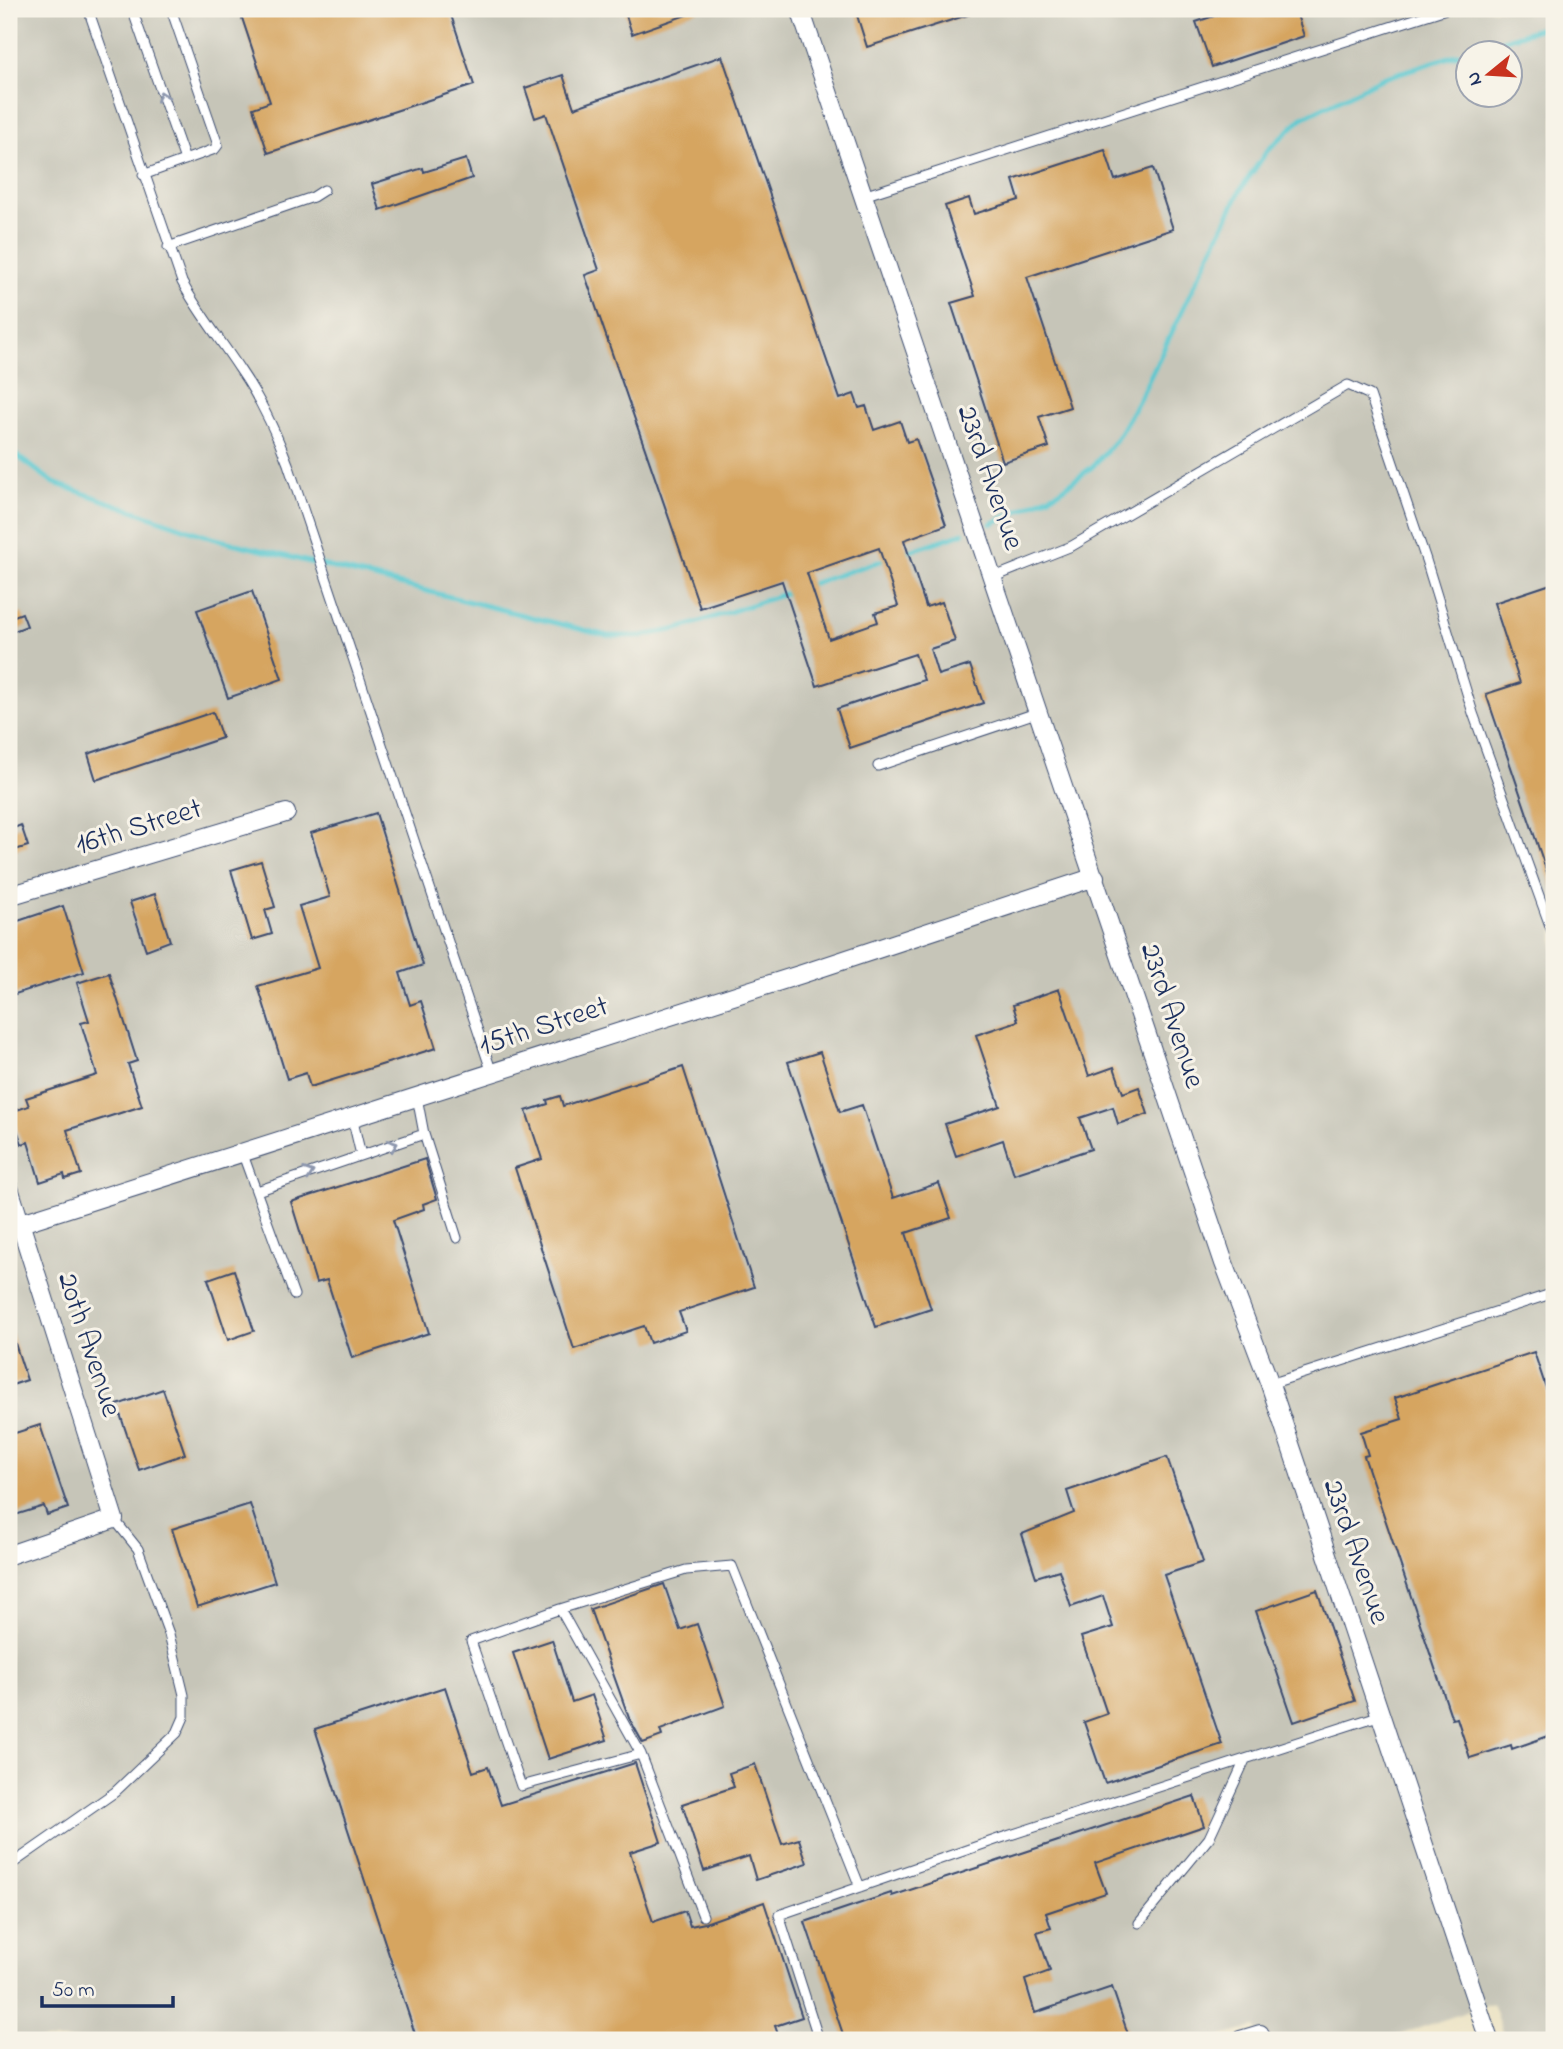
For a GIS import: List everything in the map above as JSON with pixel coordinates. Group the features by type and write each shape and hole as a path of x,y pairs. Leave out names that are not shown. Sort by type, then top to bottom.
{"street":[{"name":"23rd Avenue","path":"800,9 1224,1263 1270,1384 1489,2040"},
{"name":"16th Street","path":"9,896 286,813"},
{"name":"15th Street","path":"15,1225 1095,877"},
{"name":"20th Avenue","path":"9,1188 15,1225 114,1519"},
{"path":"9,1555 114,1519"},
{"path":"1240,2040 1261,2037"}],"lane":[{"path":"88,9 182,282 195,307 239,366 274,429 311,531 492,1073"},
{"path":"132,9 185,160"},
{"path":"144,175 215,149 218,145 171,9"},
{"path":"863,196 1446,9"},
{"path":"168,247 313,197 324,190"},
{"path":"994,577 1072,546 1348,385 1370,395 1426,560 1473,713 1554,937"},
{"path":"878,766 1039,712"},
{"path":"417,1097 424,1134 457,1238"},
{"path":"352,1117 361,1155"},
{"path":"257,1191 424,1134"},
{"path":"242,1152 294,1295"},
{"path":"1270,1384 1554,1293"},
{"path":"9,1866 116,1792 177,1733 184,1717 184,1695 169,1634 138,1549 114,1519"},
{"path":"641,1755 521,1786 471,1641 560,1609 686,1570 732,1566 860,1887"},
{"path":"560,1609 641,1755 702,1916"},
{"path":"820,2040 779,1915 1001,1838 1381,1715"},
{"path":"1139,1923 1209,1838 1245,1760"}],"shaded area":[{"path":"9,9 1554,9 1554,2040 1505,2040 1492,2003 1385,2040 1263,2040 1255,2027 1208,2040 9,2040"}],"building":[{"path":"239,9 449,9 474,85 268,153 253,108 270,102"},
{"path":"624,9 697,9 698,11 632,34"},
{"path":"855,9 976,9 977,12 867,47"},
{"path":"1235,9 1295,9 1304,36 1212,67 1196,22"},
{"path":"722,56 840,399 854,394 859,408 866,406 874,430 900,421 907,442 916,439 946,525 904,540 926,607 942,602 955,641 930,649 938,675 970,665 983,703 850,748 837,709 924,680 915,654 817,686 782,581 700,608 585,275 599,270 546,114 535,118 525,88 563,75 574,108","holes":["879,548 898,606 875,613 878,622 829,639 807,573"]},
{"path":"1105,150 1115,180 1153,168 1173,229 1027,277 1070,407 1039,417 1049,447 1003,462 951,303 975,296 945,206 969,198 974,214 1019,200 1013,180"},
{"path":"466,159 472,178 380,210 372,184 423,168 424,172"},
{"path":"1554,583 1552,887 1486,694 1520,683 1494,603"},
{"path":"252,591 282,679 228,698 197,610"},
{"path":"22,613 27,626 9,633 9,618"},
{"path":"213,712 222,738 96,780 88,754"},
{"path":"376,813 423,965 400,973 410,1005 421,1001 436,1048 310,1087 306,1073 287,1079 258,986 318,968 299,906 330,897 311,833"},
{"path":"21,825 28,846 9,852 9,830"},
{"path":"261,861 275,907 265,910 272,934 252,940 231,870"},
{"path":"155,894 170,941 146,950 130,902"},
{"path":"63,906 84,972 9,996 9,924"},
{"path":"109,973 137,1061 128,1064 142,1106 67,1130 81,1174 65,1179 64,1174 40,1182 28,1142 22,1144 11,1112 29,1106 26,1098 97,1075 81,1023 89,1021 77,983"},
{"path":"1059,989 1089,1076 1114,1067 1123,1093 1139,1087 1148,1114 1118,1124 1113,1107 1080,1118 1091,1149 1014,1174 1003,1140 956,1156 945,1124 1000,1106 976,1035 1018,1021 1013,1005"},
{"path":"820,1052 840,1112 862,1105 893,1198 939,1183 951,1218 906,1233 931,1309 876,1327 788,1062"},
{"path":"683,1067 754,1287 679,1312 686,1331 650,1343 644,1326 574,1349 515,1168 542,1159 526,1111 548,1104 547,1100 560,1096 563,1106"},
{"path":"425,1159 437,1199 423,1204 424,1209 393,1220 429,1333 352,1358 327,1280 316,1283 291,1202"},
{"path":"234,1270 254,1331 228,1340 208,1279"},
{"path":"9,1334 12,1334 27,1380 9,1386"},
{"path":"1534,1352 1554,1412 1554,1734 1512,1749 1511,1745 1470,1758 1457,1718 1452,1719 1364,1456 1368,1455 1361,1432 1402,1419 1395,1398"},
{"path":"163,1389 185,1454 139,1470 117,1405"},
{"path":"40,1425 68,1508 47,1515 44,1506 9,1517 9,1435"},
{"path":"1167,1457 1203,1562 1164,1575 1222,1744 1105,1783 1084,1722 1107,1714 1081,1637 1113,1627 1103,1596 1071,1607 1059,1570 1036,1577 1022,1534 1074,1513 1067,1491"},
{"path":"250,1504 275,1582 197,1607 172,1529"},
{"path":"664,1584 680,1630 697,1624 725,1706 660,1730 662,1736 643,1743 629,1718 590,1609"},
{"path":"1317,1590 1355,1701 1294,1722 1256,1611"},
{"path":"552,1640 572,1702 592,1695 607,1740 548,1759 513,1653"},
{"path":"445,1687 473,1772 488,1767 501,1805 635,1763 661,1842 630,1852 653,1922 685,1911 690,1926 764,1902 802,2017 775,2026 780,2040 417,2040 315,1729"},
{"path":"755,1764 782,1844 799,1839 807,1863 756,1880 749,1856 704,1871 682,1804 734,1787 729,1773"},
{"path":"1194,1796 1204,1826 1095,1863 1106,1893 1046,1913 1051,1928 1037,1932 1050,1971 1025,1980 1035,2013 1112,1987 1129,2037 1119,2040 845,2040 805,1922"}],"waterway":[{"path":"991,524 1060,491 1092,467 1115,441 1138,402 1241,189 1267,151 1302,118 1383,78 1554,24"},
{"path":"9,450 54,483 212,538 608,636 641,636 678,629 793,591"},
{"path":"901,554 963,533"},
{"path":"805,586 889,558"}]}
